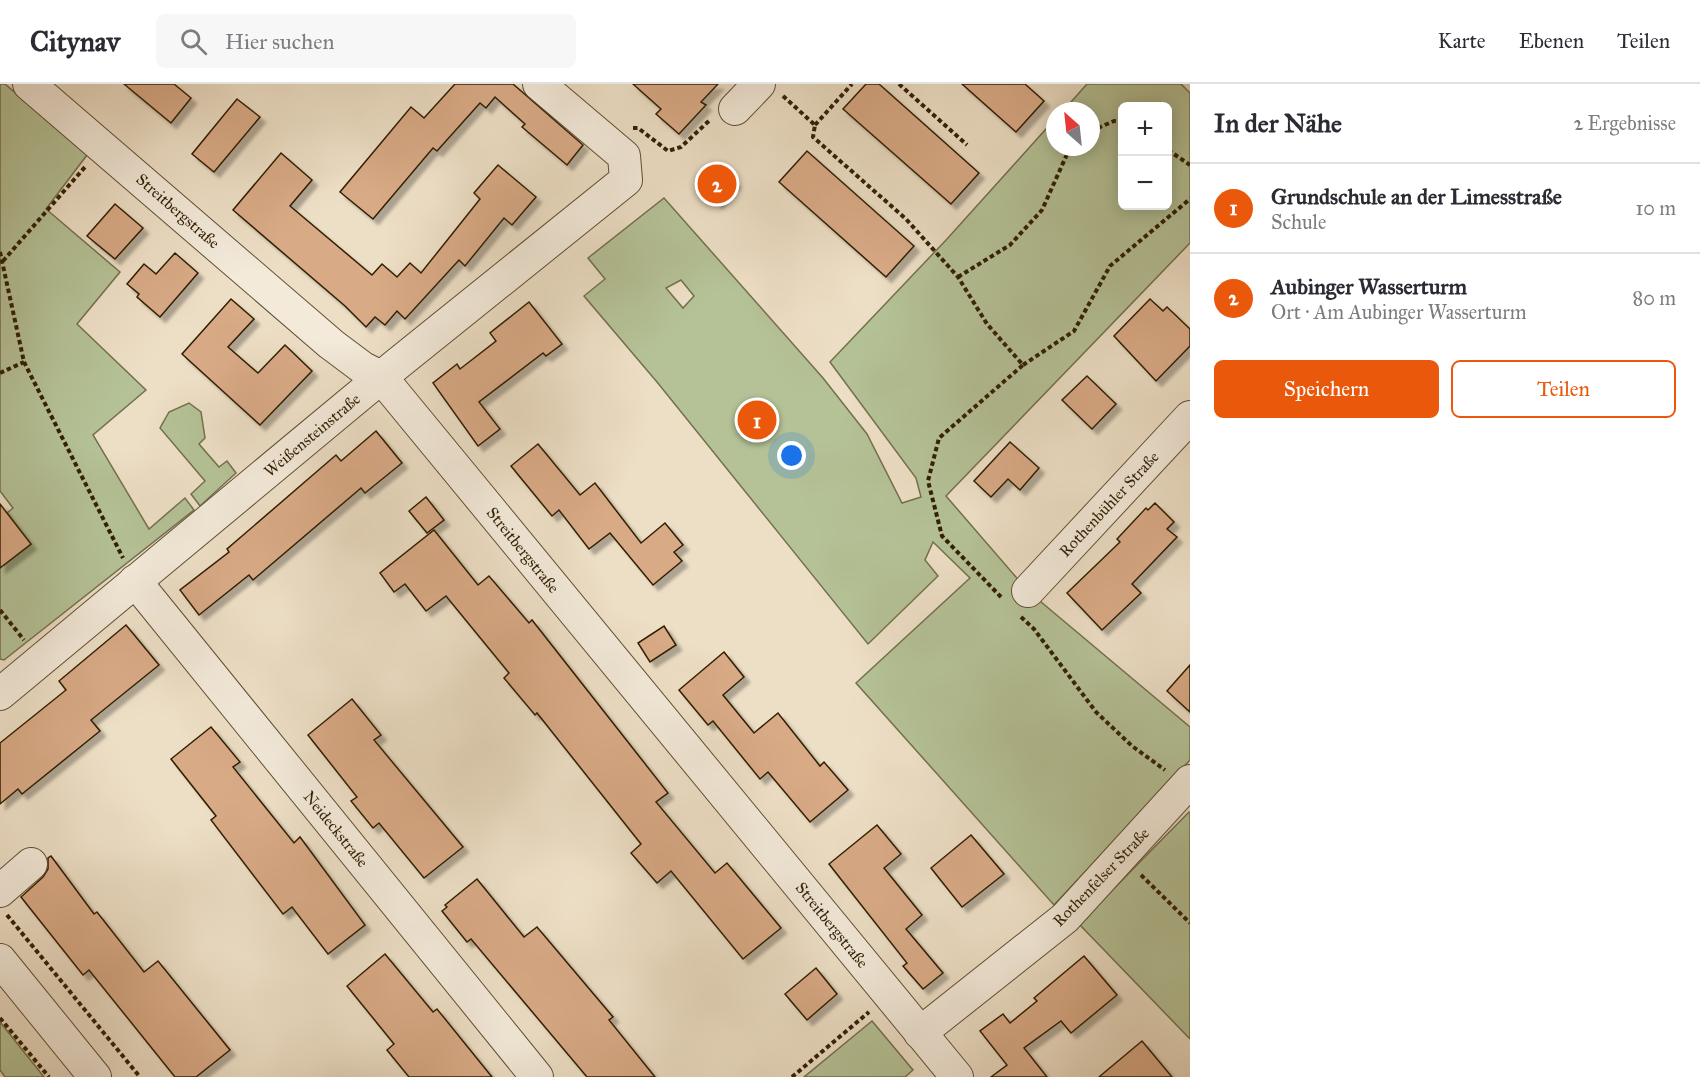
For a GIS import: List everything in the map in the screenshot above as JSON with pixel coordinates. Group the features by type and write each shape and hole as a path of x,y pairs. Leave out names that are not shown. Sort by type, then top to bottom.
{"street":[{"name":"Streitbergstraße","path":"29,84 331,344 363,368 381,377 957,1077"},
{"name":"Weißensteinstraße","path":"0,694 131,574 626,180 624,156 539,84"},
{"path":"735,109 768,87"},
{"name":"Rothenbühler Straße","path":"1017,602 1190,417"},
{"name":"Neideckstraße","path":"131,574 537,1077"},
{"name":"Rothenfelser Straße","path":"921,1033 1065,918 1184,778"},
{"path":"0,891 31,864"},
{"path":"0,960 95,1077"}],"path":[{"path":"852,84 815,125 813,137 906,219 958,277 987,324 1023,365"},
{"path":"899,84 967,145"},
{"path":"768,87 815,125"},
{"path":"631,133 632,128 638,128 668,151 681,147 708,120 735,109"},
{"path":"1100,126 1118,121"},
{"path":"3,262 103,146"},
{"path":"1172,153 1190,165"},
{"path":"958,277 1010,245 1042,210 1066,156"},
{"path":"1184,778 1132,746 1096,712 1034,629 1017,602 942,536 928,481 939,438 1023,365 1074,331 1110,266 1190,199"},
{"path":"0,252 24,362 131,574"},
{"path":"0,373 24,362"},
{"path":"0,610 39,659"},
{"path":"1134,868 1190,923"},
{"path":"0,907 140,1077"},
{"path":"792,1077 890,994"},
{"path":"0,1018 49,1077"}],"green space":[{"path":"0,84 5,84 87,155 46,209 120,272 77,324 146,390 93,435 149,529 185,498 194,510 4,660 0,659 0,561 4,565 31,544 7,513 13,508 0,491"},
{"path":"1087,84 1181,84 1190,93 1190,243 946,496 1028,591 1190,727 1190,760 1054,905 856,683 970,578 933,542 925,560 938,576 868,644 657,382 584,296 605,279 588,258 664,198 823,378 867,434 902,503 921,497 916,478 830,362 947,239 1046,129 1046,156 1100,156 1100,102 1071,102","holes":["681,280 694,296 683,308 666,288"]},
{"path":"189,403 201,412 205,438 199,444 219,467 227,461 236,473 200,506 191,494 205,481 160,428 169,412"},
{"path":"1190,813 1190,1039 1079,924"},
{"path":"872,1021 913,1070 905,1077 804,1077"},
{"path":"0,1022 44,1077 5,1077 0,1070"}],"building":[{"path":"124,84 174,84 191,98 171,123"},
{"path":"455,84 513,84 583,145 567,165 522,127 525,124 495,97 486,108 480,103 437,151 433,148 373,219 340,192 411,107 424,118"},
{"path":"633,84 718,84 701,102 706,105 679,134 656,114 661,109"},
{"path":"866,84 879,84 979,173 951,204 843,109"},
{"path":"962,84 1025,84 1044,101 1016,132"},
{"path":"237,99 260,117 214,172 192,154"},
{"path":"807,151 914,246 886,277 779,182"},
{"path":"281,153 312,180 290,206 372,275 382,264 397,277 410,263 421,273 480,199 474,193 498,165 536,197 512,225 504,218 465,266 459,260 405,319 397,311 385,325 375,317 366,327 345,306 233,210"},
{"path":"717,167 735,182 717,203 699,186"},
{"path":"115,204 143,228 115,259 87,236"},
{"path":"175,253 198,273 160,317 137,297 139,294 127,284 144,264 156,274"},
{"path":"231,299 254,319 228,347 258,373 285,345 312,371 260,425 182,354"},
{"path":"1150,299 1163,311 1167,307 1190,329 1190,346 1156,381 1114,336"},
{"path":"529,302 562,344 546,356 543,353 479,402 500,429 478,446 433,383 457,364 460,369 496,341 490,333"},
{"path":"1087,376 1116,404 1092,429 1062,400"},
{"path":"376,431 402,463 365,493 361,488 253,580 249,575 199,615 180,590 229,552 227,549 336,455 341,461"},
{"path":"1010,442 1039,468 1020,490 1008,479 991,497 974,481"},
{"path":"538,444 580,495 595,483 641,543 665,523 683,545 674,552 682,561 653,585 610,533 589,549 559,510 552,516 511,466"},
{"path":"426,497 444,520 427,533 409,511"},
{"path":"1155,503 1174,522 1167,529 1177,537 1132,584 1141,593 1102,630 1067,593 1120,542 1117,539 1146,508 1148,510"},
{"path":"0,504 31,544 0,568"},
{"path":"434,530 478,585 489,576 529,623 532,620 668,793 656,802 715,873 727,863 781,928 743,959 671,871 657,883 631,853 641,844 537,713 535,715 504,678 509,673 446,596 426,611 405,584 394,592 380,573"},
{"path":"126,625 159,665 91,720 100,731 22,794 18,789 0,804 0,743 66,690 59,681"},
{"path":"664,626 676,645 650,662 638,643"},
{"path":"724,652 744,677 723,695 754,733 778,713 820,766 824,762 848,790 810,822 768,772 760,779 713,721 708,725 679,690"},
{"path":"1190,665 1190,712 1167,691"},
{"path":"352,699 381,735 374,740 463,847 424,878 379,823 373,828 351,801 357,797 308,735"},
{"path":"211,727 240,762 233,767 294,843 300,837 365,925 328,954 292,907 283,914 211,820 216,816 171,759"},
{"path":"877,825 901,854 884,868 922,915 906,929 943,973 923,989 903,966 907,963 829,864"},
{"path":"971,835 1004,874 962,907 931,868"},
{"path":"51,856 94,914 97,912 144,972 158,961 230,1050 196,1077 175,1077 89,970 83,975 21,897 43,877 48,869 48,858"},
{"path":"477,879 524,937 537,927 613,1017 609,1020 655,1077 587,1077 471,939 467,942 442,911 447,907 445,905"},
{"path":"385,954 433,1012 437,1009 492,1077 409,1077 387,1050 394,1044 347,986"},
{"path":"1084,956 1117,995 1071,1033 1061,1021 1024,1048 1047,1077 991,1077 1007,1065 980,1031 1003,1014 1010,1023 1037,1001 1034,998"},
{"path":"816,968 837,994 807,1020 785,994"},
{"path":"1142,1041 1172,1077 1099,1077"}],"place":[{"name":"Aubinger Wasserturm","path":"717,184"},
{"name":"Grundschule an der Limesstraße","path":"757,420"}]}
